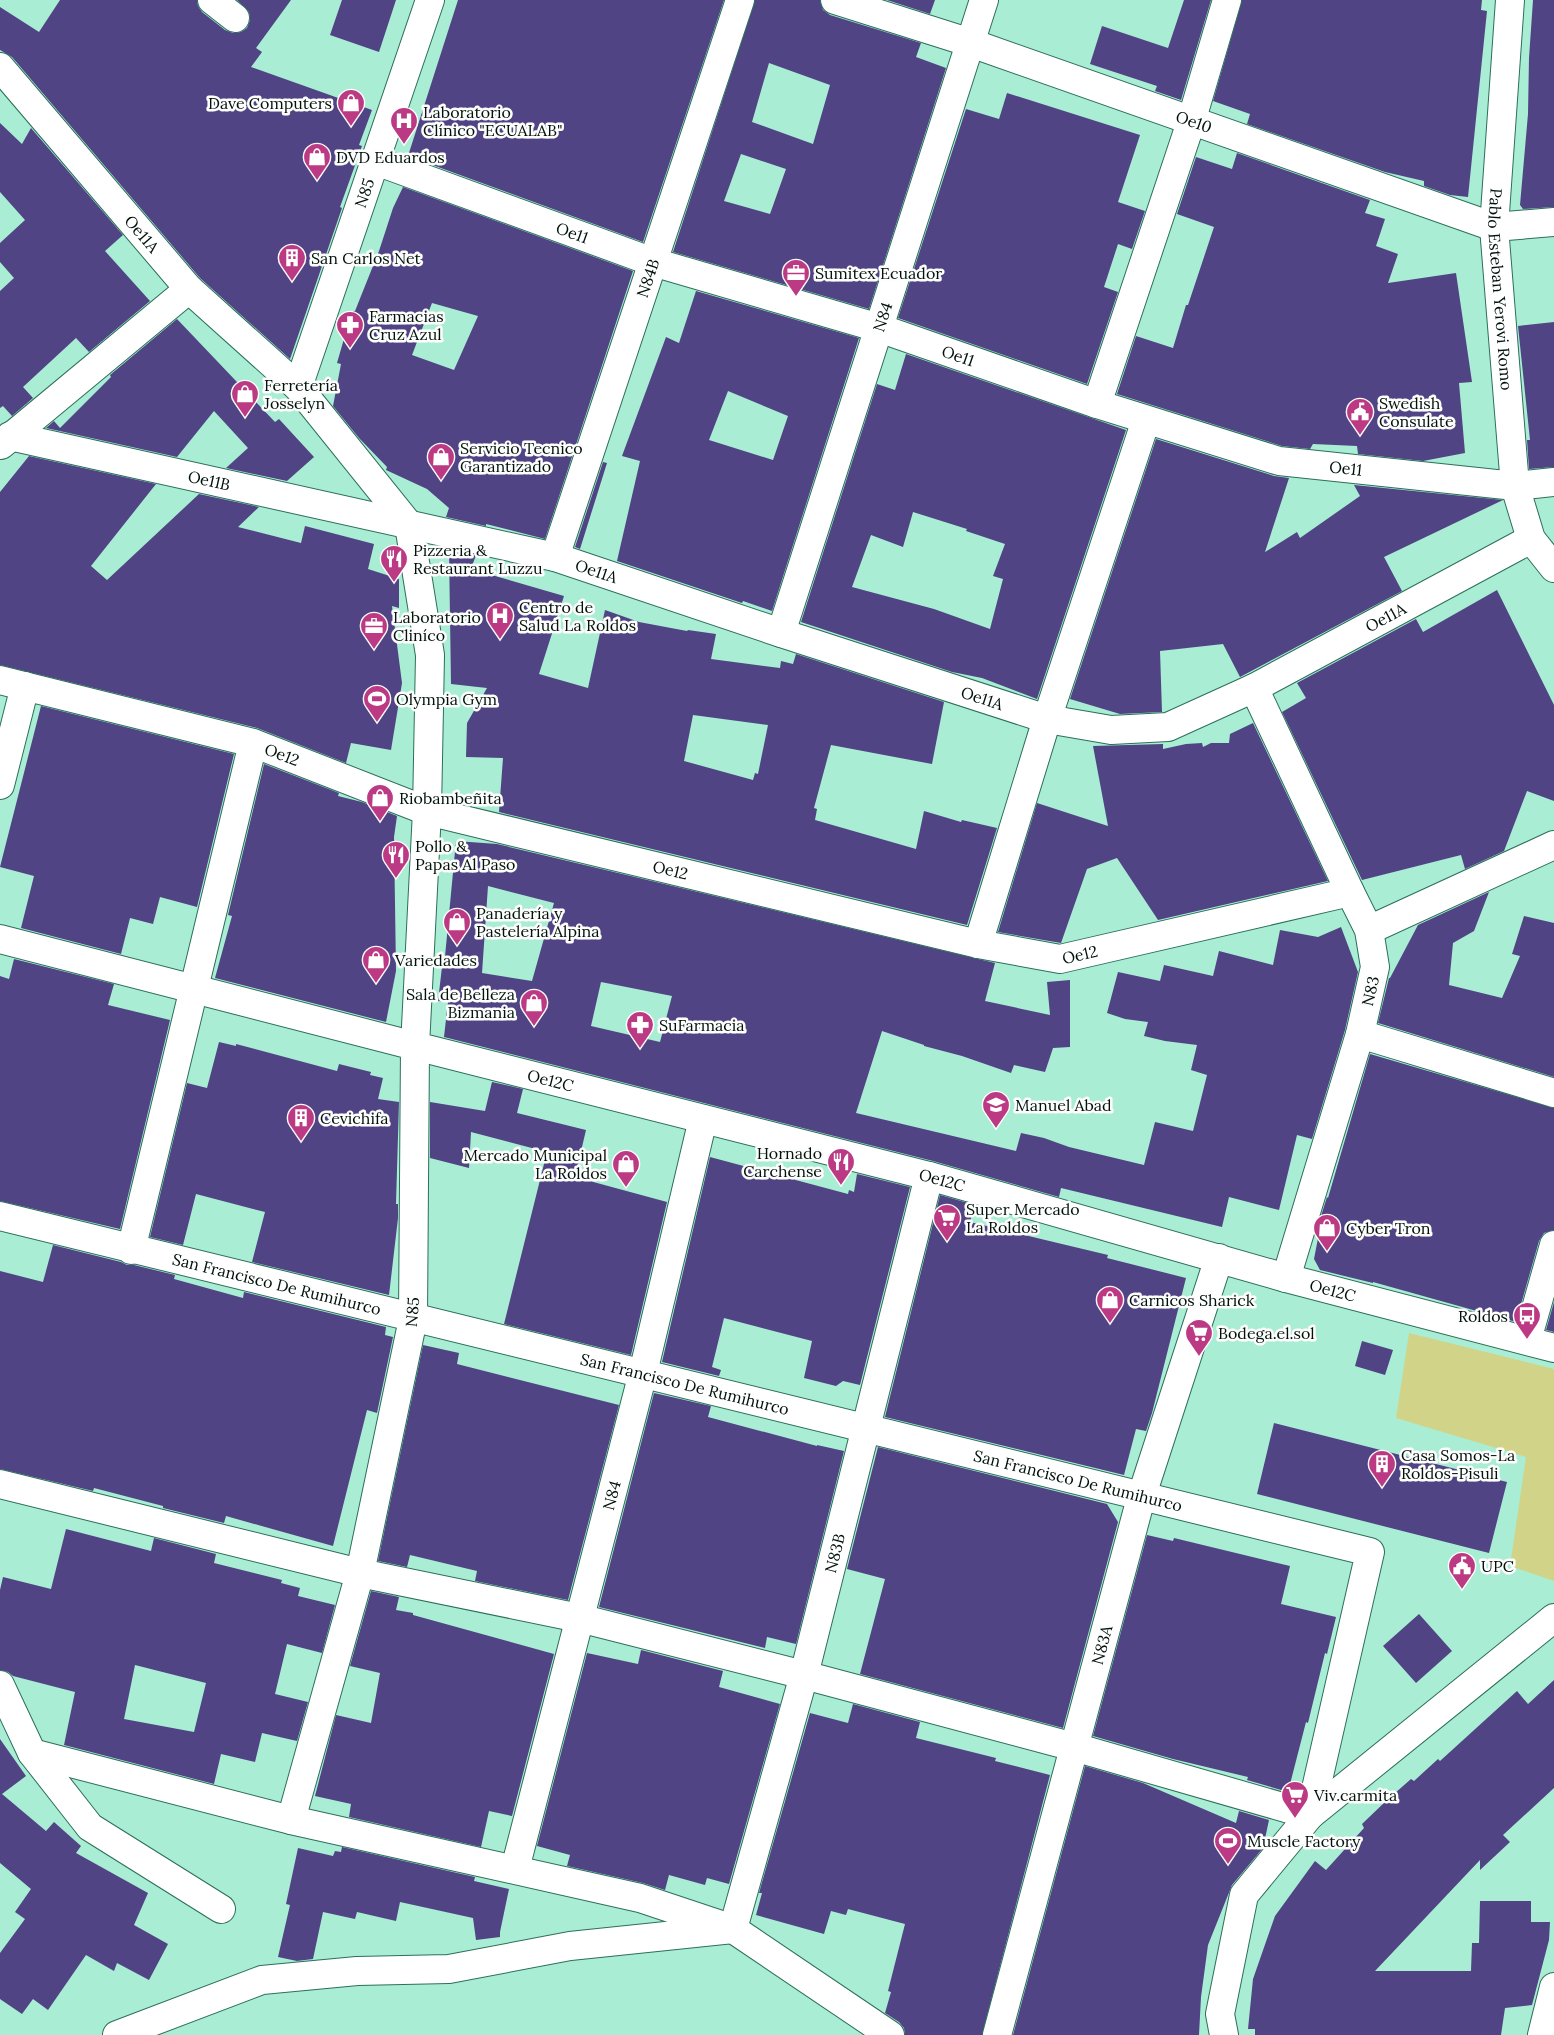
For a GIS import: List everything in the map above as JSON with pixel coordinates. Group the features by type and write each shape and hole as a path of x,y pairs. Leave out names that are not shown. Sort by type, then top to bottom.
{"street":[{"path":"212,0 234,18"},
{"name":"N85","path":"298,387 430,0"},
{"name":"N84B","path":"555,557 740,0"},
{"name":"Oe10","path":"836,0 971,43 1191,122 1494,227 1554,222"},
{"name":"N84","path":"781,633 984,0"},
{"path":"1097,404 1191,122 1227,0"},
{"name":"Pablo Esteban Yerovi Romo","path":"1510,0 1494,227 1515,486 1531,539 1554,568"},
{"name":"Oe11A","path":"0,66 189,289 298,387 409,525 555,557 781,633 1047,719 1111,730 1168,727 1254,688 1531,539"},
{"name":"Oe11","path":"376,161 653,262 880,328 1097,404 1279,462 1515,486 1554,482"},
{"path":"5,441 189,289"},
{"path":"978,944 1047,719 1146,420"},
{"name":"Oe11B","path":"5,441 409,525"},
{"name":"N85","path":"291,1820 360,1573 413,1318 415,1046 427,811 430,655 409,525"},
{"path":"0,785 12,683"},
{"name":"Oe12","path":"12,683 253,743 427,811 978,944 1060,959 1350,892"},
{"name":"N83","path":"1254,688 1369,930 1375,967 1360,1034 1286,1278"},
{"path":"131,1250 253,743"},
{"path":"1369,930 1554,845"},
{"name":"Oe12C","path":"0,939 929,1176 1286,1278 1554,1348"},
{"path":"1360,1034 1554,1093"},
{"name":"N84","path":"515,1869 643,1373 703,1119"},
{"name":"N83B","path":"733,1929 804,1675 929,1176"},
{"name":"San Francisco De Rumihurco","path":"0,1216 131,1250 643,1373 1141,1498 1370,1552 1310,1815"},
{"path":"1527,1340 1554,1245"},
{"name":"N83A","path":"997,2035 1141,1498 1219,1258"},
{"path":"0,1484 360,1573 579,1618 804,1675 1074,1747 1310,1815"},
{"path":"1224,2035 1220,2014 1244,1895 1310,1815 1554,1618"},
{"path":"0,1685 32,1753 90,1827 221,1910"},
{"path":"32,1753 291,1820 640,1898 733,1929 890,2035"},
{"path":"116,2035 262,1980 358,1971 449,1969 570,1946 733,1929"},
{"path":"1542,2035 1554,1987"}],"green space":[{"path":"1409,1333 1554,1369 1554,1581 1510,1566 1526,1457 1396,1418"}],"building":[{"path":"60,0 197,0 202,12 225,30 233,33 241,32 247,28 250,20 249,12 237,0 291,0 256,48 262,52 251,67 372,110 359,145 362,146 340,207 342,208 290,359 200,278 12,57 0,50 0,7 39,32"},
{"path":"342,0 396,0 379,52 330,35"},
{"path":"458,0 724,0 643,242 408,156"},
{"path":"755,0 820,0 823,10 830,15 921,43 916,57 946,68 869,309 673,252","holes":["769,63 830,85 813,144 752,122","741,154 786,169 770,214 724,201"]},
{"path":"887,0 935,0 930,14"},
{"path":"1184,0 1211,0 1181,100 1155,91 1157,86 1090,64 1102,26 1168,48"},
{"path":"1242,0 1482,0 1481,10 1487,11 1468,197 1450,195 1424,186 1424,181 1385,172 1247,124 1250,114 1213,101"},
{"path":"1533,0 1554,0 1554,207 1523,209 1520,205 1528,114"},
{"path":"1007,93 1140,135 1118,202 1145,211 1132,249 1118,244 1104,287 1118,292 1087,384 898,318 966,109 999,119"},
{"path":"0,123 22,144 31,128 123,235 105,251 150,301 89,352 76,338 23,387 33,398 12,416 3,406 0,408 0,291 14,278 0,262 0,243 25,220 0,192"},
{"path":"1237,153 1370,200 1365,213 1385,219 1376,246 1398,254 1388,283 1456,273 1472,382 1459,383 1465,453 1423,461 1358,454 1357,446 1313,444 1310,449 1282,446 1117,394 1136,336 1173,348 1214,227 1177,214 1196,157 1232,169"},
{"path":"403,187 633,271 545,539 486,524 486,526 446,517 449,508 427,489 386,470 387,467 359,438 333,406 341,364 337,363 352,311 355,311 379,251 393,208","holes":["432,303 478,316 454,370 412,355"]},
{"path":"696,291 859,338 772,611 743,601 742,603 617,561 640,461 622,456 666,337 679,343","holes":["728,391 788,416 773,460 709,440"]},
{"path":"177,319 275,422 279,419 314,457 287,481 226,468 248,448 214,411 177,457 46,428 54,421 60,428 111,377 110,375"},
{"path":"1554,322 1554,467 1529,469 1527,440 1530,440 1518,326"},
{"path":"906,354 1126,430 1037,699 982,678 952,672 801,622 877,384 895,390","holes":["913,512 967,529 966,531 1005,544 993,576 1003,579 990,629 934,609 852,587 871,535 903,547"]},
{"path":"1156,439 1274,476 1289,478 1265,552 1297,532 1300,538 1360,496 1354,485 1503,500 1384,557 1402,591 1240,677 1223,644 1160,651 1162,712 1120,714 1070,699"},
{"path":"29,456 156,484 91,566 107,580 199,494 259,507 238,527 301,543 305,526 374,544 368,569 399,579 399,608 392,606 402,683 391,750 351,743 346,763 257,728 0,665 0,492"},
{"path":"603,462 607,463 580,549 575,547"},
{"path":"449,550 476,555 471,569 564,596 539,674 588,688 605,610 639,622 687,631 716,634 711,659 780,668 781,661 793,664 796,654 944,702 932,764 831,745 814,808 817,809 815,820 916,849 924,811 961,822 962,820 997,828 967,925 499,812 503,758 466,757 467,723 487,688 451,684","holes":["693,715 768,725 758,774 755,773 753,780 684,761"]},
{"path":"1497,590 1554,705 1554,801 1527,791 1504,851 1465,869 1461,855 1362,880 1282,712 1306,698 1297,683 1416,619 1423,632"},
{"path":"41,706 234,754 197,907 160,897 153,924 130,918 121,954 21,928 34,876 0,867"},
{"path":"1253,723 1328,881 1158,920 1117,858 1087,869 1061,943 998,932 1037,803 1108,826 1093,746 1163,744 1163,749 1202,743 1203,747 1211,743 1229,743 1230,734"},
{"path":"264,764 339,793 338,796 362,802 397,816 394,837 396,971 386,1022 215,978 232,916 228,915"},
{"path":"456,841 497,844 995,963 985,1001 1050,1015 1047,982 1070,980 1070,1047 1053,1048 1045,1072 1014,1065 1011,1073 882,1031 856,1113 1016,1151 1021,1133 1144,1165 1155,1122 1193,1131 1207,1075 1191,1070 1197,1045 1144,1036 1148,1022 1125,1019 1107,1013 1118,972 1160,981 1164,965 1213,976 1219,951 1273,965 1280,930 1318,937 1341,927 1358,972 1345,1030 1312,1139 1297,1135 1279,1210 1229,1197 1222,1227 1061,1188 1059,1197 933,1161 444,1037 448,1002 438,1001 442,967 444,967","holes":["488,886 554,903 532,981 482,973","601,982 672,996 660,1042 591,1026"]},
{"path":"1489,892 1474,931 1453,943 1449,985 1502,998 1520,956 1512,954 1524,916 1554,923 1554,1077 1378,1023 1389,978 1418,925"},
{"path":"14,959 114,984 108,1005 170,1020 120,1229 0,1201 0,976 9,979"},
{"path":"219,1042 236,1046 236,1044 337,1071 339,1064 371,1072 370,1075 383,1078 378,1099 399,1102 396,1204 398,1204 398,1218 389,1295 252,1262 265,1212 196,1194 183,1245 150,1237 187,1083 207,1088"},
{"path":"1370,1054 1554,1108 1554,1230 1544,1233 1539,1241 1516,1322 1373,1282 1320,1270 1314,1259 1319,1233 1316,1232 1328,1198"},
{"path":"492,1082 523,1089 517,1113 586,1130 575,1177 667,1202 631,1355 504,1324 547,1152 471,1132 469,1168 430,1158 430,1102 485,1111"},
{"path":"710,1157 848,1194 849,1190 854,1192 857,1174 910,1187 860,1385 843,1381 836,1386 804,1378 812,1341 724,1318 712,1367 721,1370 719,1376 662,1362"},
{"path":"940,1195 975,1205 970,1222 1108,1255 1107,1258 1186,1278 1152,1413 1146,1431 1136,1429 1124,1475 885,1417"},
{"path":"53,1245 127,1265 175,1275 174,1279 243,1298 244,1292 386,1327 385,1335 393,1337 377,1413 367,1410 333,1546 226,1516 224,1523 94,1488 93,1491 0,1469 0,1271 43,1282"},
{"path":"1554,1302 1554,1332 1546,1330"},
{"path":"1362,1341 1393,1350 1385,1375 1355,1366"},
{"path":"423,1345 459,1353 457,1364 619,1405 568,1600 475,1581 477,1571 410,1555 407,1567 378,1561"},
{"path":"654,1393 711,1406 708,1417 817,1446 844,1451 796,1644 767,1637 765,1648 599,1607"},
{"name":"Casa Somos-La Roldos-Pisuli","path":"1274,1423 1507,1482 1489,1553 1257,1494"},
{"path":"878,1447 1107,1504 1118,1522 1063,1728 860,1674 885,1579 847,1569"},
{"path":"66,1529 151,1551 154,1538 216,1554 214,1563 282,1580 281,1583 300,1588 298,1596 335,1605 322,1653 287,1644 275,1694 308,1702 297,1741 262,1733 255,1762 221,1754 214,1784 64,1745 75,1692 13,1676 8,1672 0,1670 0,1590 3,1577 51,1589","holes":["135,1665 206,1683 194,1732 124,1719"]},
{"path":"1147,1535 1173,1541 1174,1538 1290,1566 1281,1604 1336,1617 1288,1792 1247,1780 1248,1777 1173,1759 1093,1736"},
{"path":"371,1591 399,1597 396,1610 413,1613 413,1615 554,1654 512,1816 489,1811 481,1847 349,1817 351,1804 315,1796 336,1715 371,1723 380,1673 350,1666"},
{"path":"1419,1614 1452,1651 1416,1683 1383,1646"},
{"path":"641,1650 723,1671 719,1687 780,1704 729,1884 707,1878 705,1885 669,1875 665,1890 643,1883 567,1866 570,1855 537,1846 587,1653 638,1664"},
{"path":"1554,1680 1554,1788 1503,1835 1510,1842 1480,1870 1480,1860 1375,1971 1471,1971 1472,1943 1479,1943 1480,1901 1531,1901 1531,1922 1550,1922 1549,1940 1532,2005 1505,2008 1501,2035 1255,2035 1255,2029 1248,2029 1253,1979 1275,1916 1315,1861 1326,1870 1364,1828 1362,1824 1411,1779 1414,1781 1438,1759 1440,1761 1517,1691 1528,1704"},
{"path":"853,1704 920,1722 916,1738 996,1758 995,1761 1050,1775 982,2035 905,2035 904,2028 899,2022 885,2013 891,1992 888,1991 905,1924 848,1909 846,1915 831,1911 824,1934 756,1915 762,1893 759,1893 810,1713 848,1723"},
{"path":"0,1739 26,1776 2,1794 46,1831 54,1822 81,1846 76,1853 148,1893 134,1925 168,1944 149,1980 117,1963 114,1971 86,1955 48,2010 33,1999 22,2014 0,1999 0,1953 25,1919 15,1912 31,1889 0,1863"},
{"path":"1085,1766 1143,1783 1236,1823 1239,1811 1269,1820 1263,1848 1232,1885 1208,1945 1201,1997 1199,2035 1013,2035"},
{"path":"342,1847 475,1877 474,1881 509,1889 500,1937 476,1940 473,1918 400,1902 396,1921 357,1912 355,1919 323,1912 313,1959 297,1961 278,1957 290,1905 286,1904 298,1848 333,1856 335,1851 341,1852"}],"place":[{"name":"Dave Computers","path":"351,127"},
{"name":"Laboratorio Clínico \"ECUALAB\"","path":"404,145"},
{"name":"DVD Eduardos","path":"317,181"},
{"name":"San Carlos Net","path":"292,282"},
{"name":"Sumitex Ecuador","path":"796,297"},
{"name":"Farmacias Cruz Azul","path":"350,349"},
{"name":"Ferretería Josselyn","path":"245,418"},
{"name":"Swedish Consulate","path":"1360,436"},
{"name":"Servicio Tecnico Garantizado","path":"441,481"},
{"name":"Pizzeria & Restaurant Luzzu","path":"394,583"},
{"name":"Centro de Salud La Roldos","path":"500,640"},
{"name":"Laboratorio Cliníco","path":"374,650"},
{"name":"Olympia Gym","path":"377,723"},
{"name":"Riobambeñita","path":"380,822"},
{"name":"Pollo & Papas Al Paso","path":"396,879"},
{"name":"Panadería y Pastelería Alpina","path":"457,946"},
{"name":"Variedades","path":"376,984"},
{"name":"Sala de Belleza Bizmania","path":"534,1027"},
{"name":"SuFarmacia","path":"640,1049"},
{"name":"Manuel Abad","path":"996,1129"},
{"name":"Cevichifa","path":"301,1142"},
{"name":"Hornado Carchense","path":"841,1186"},
{"name":"Mercado Municipal La Roldos","path":"626,1188"},
{"name":"Super Mercado La Roldos","path":"947,1242"},
{"name":"Cyber Tron","path":"1327,1252"},
{"name":"Carnicos Sharick","path":"1110,1324"},
{"name":"Roldos","path":"1527,1340"},
{"name":"Bodega.el.sol","path":"1199,1357"},
{"name":"Casa Somos-La Roldos-Pisuli","path":"1382,1488"},
{"name":"UPC","path":"1462,1590"},
{"name":"Viv.carmita","path":"1295,1819"},
{"name":"Muscle Factory","path":"1228,1865"}]}
